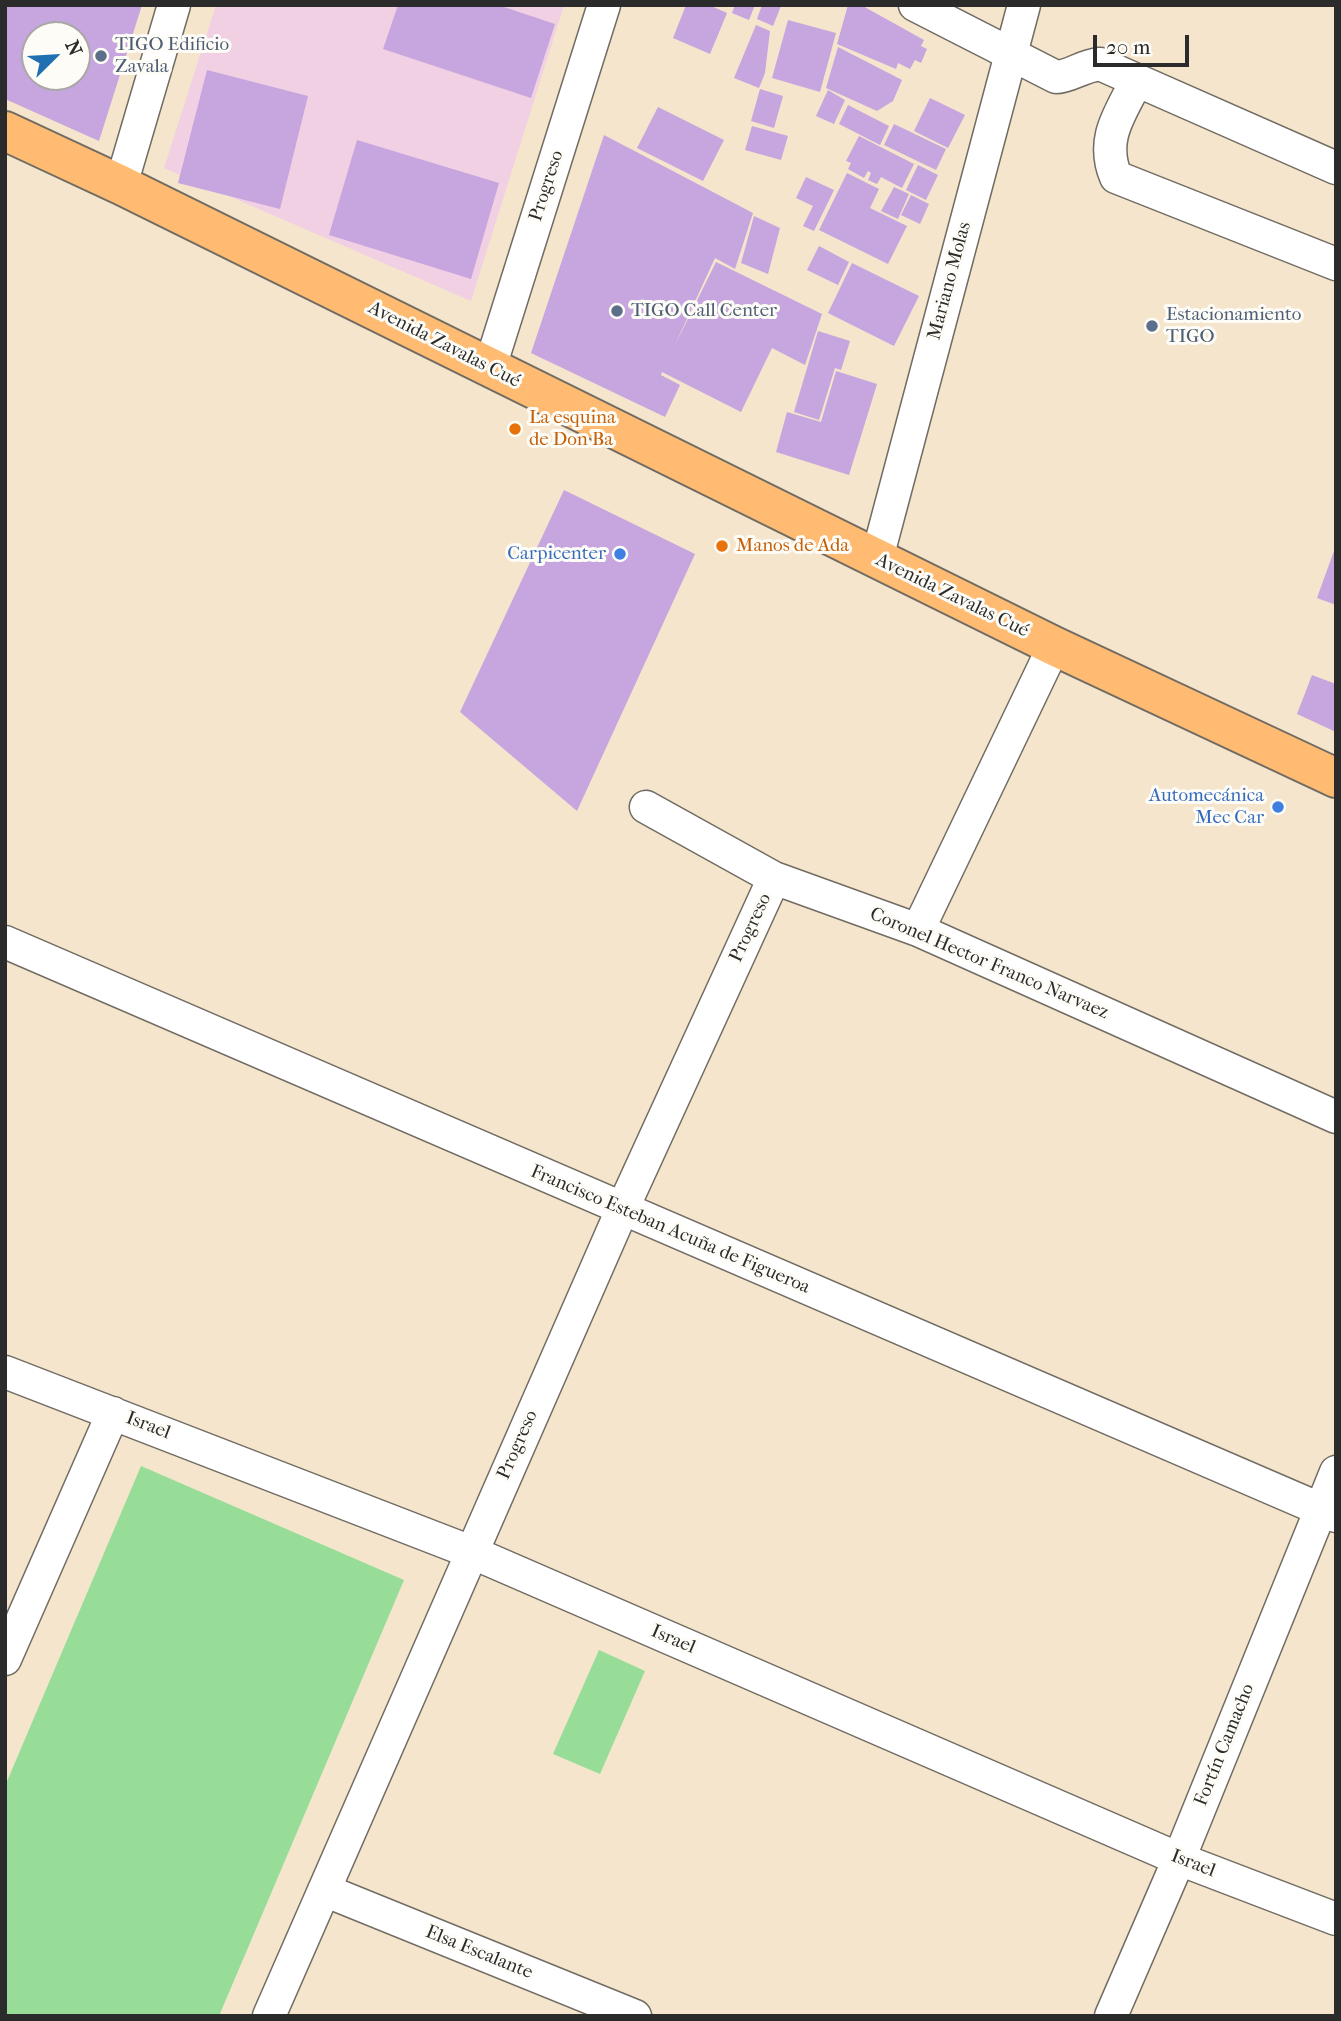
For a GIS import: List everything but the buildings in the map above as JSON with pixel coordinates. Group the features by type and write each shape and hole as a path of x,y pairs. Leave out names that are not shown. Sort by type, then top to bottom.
{"main road":[{"name":"Avenida Zavalas Cué","path":"5,131 121,185 1055,646 1336,778"}],"street":[{"path":"121,185 174,5"},
{"name":"Progreso","path":"490,367 604,5"},
{"path":"915,5 1056,77 1063,77 1083,65 1100,64 1336,168"},
{"name":"Mariano Molas","path":"877,558 1024,5"},
{"path":"1137,80 1113,127 1108,158 1116,177 1336,264"},
{"path":"918,930 1055,646"},
{"name":"Coronel Hector Franco Narvaez","path":"646,807 774,877 918,930 1336,1117"},
{"name":"Progreso","path":"269,2016 622,1210 774,877"},
{"name":"Francisco Esteban Acuña de Figueroa","path":"5,942 1328,1513"},
{"name":"Israel","path":"5,1372 471,1552 1179,1859 1336,1919"},
{"path":"5,1659 113,1413"},
{"name":"Fortín Camacho","path":"1111,2016 1328,1513 1336,1472"},
{"name":"Elsa Escalante","path":"324,1890 635,2016"}],"shaded area":[{"path":"216,5 564,5 471,301 164,168"}],"green space":[{"path":"141,1466 404,1580 219,2016 5,2016 5,1786"},
{"path":"599,1650 645,1671 600,1774 553,1754"}],"place":[{"name":"TIGO Edificio Zavala","path":"101,56"},
{"name":"TIGO Call Center","path":"617,311"},
{"name":"Estacionamiento TIGO","path":"1152,326"},
{"name":"La esquina de Don Ba","path":"515,429"},
{"name":"Manos de Ada","path":"722,546"},
{"name":"Carpicenter","path":"620,554"},
{"name":"Automecánica Mec Car","path":"1278,807"}]}
